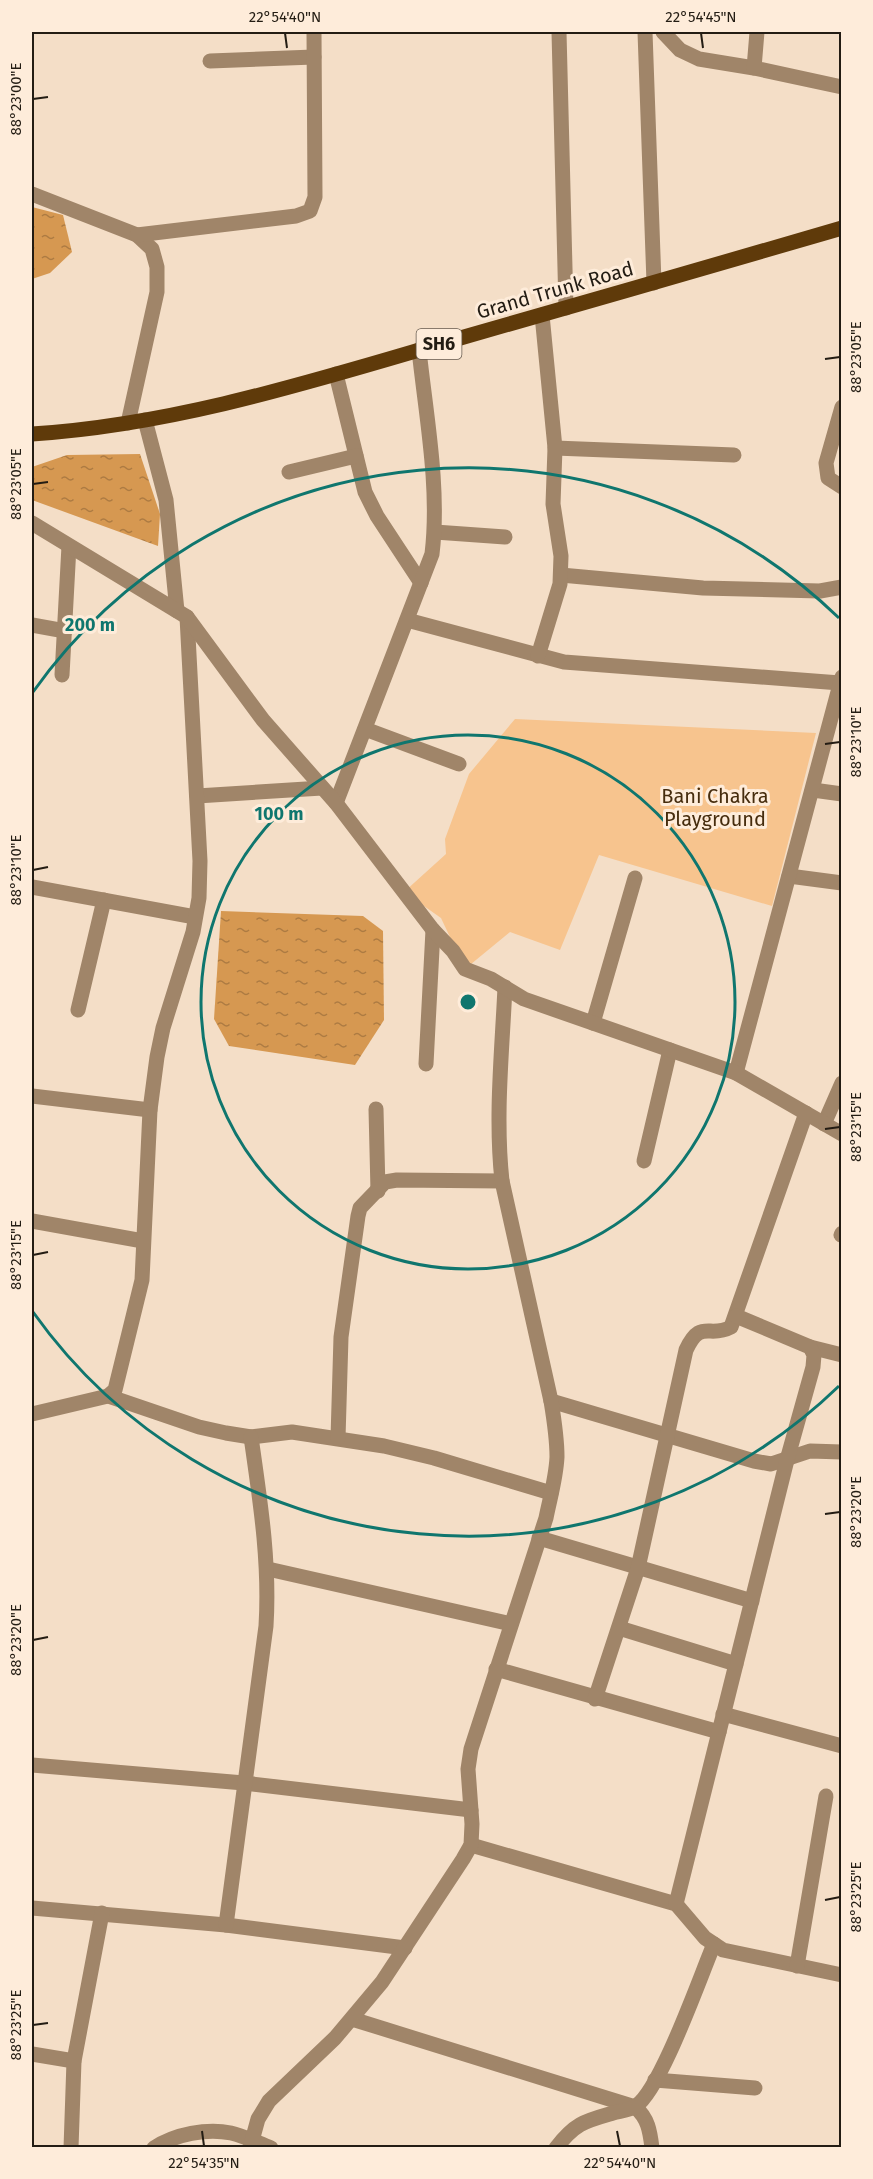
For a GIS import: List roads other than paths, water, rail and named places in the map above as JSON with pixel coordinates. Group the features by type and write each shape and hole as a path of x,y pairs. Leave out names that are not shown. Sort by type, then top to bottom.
{"main road":[{"name":"Grand Trunk Road","path":"32,434 96,428 225,404 842,228"}],"street":[{"path":"137,235 296,216 310,211 315,197 314,32"},
{"path":"559,32 566,308"},
{"path":"645,32 654,283"},
{"path":"663,32 680,50 699,59 842,87"},
{"path":"754,68 757,32"},
{"path":"210,61 314,57"},
{"path":"32,194 137,235 152,249 157,267 157,292 128,423"},
{"path":"538,656 561,575 561,556 553,504 555,448 542,315"},
{"path":"336,803 432,554 435,532 434,491 419,350"},
{"path":"336,374 365,492 377,516 421,583"},
{"path":"842,407 826,463 828,478 842,487"},
{"path":"32,1414 108,1396 115,1390 142,1280 150,1110 157,1057 163,1028 193,932 199,898 197,796 182,614 166,500 145,420"},
{"path":"555,448 734,455"},
{"path":"289,472 356,456"},
{"path":"32,523 182,614 263,720 336,803 465,969 491,979 524,999 736,1073 842,1134"},
{"path":"435,532 505,537"},
{"path":"62,675 69,546"},
{"path":"561,575 703,588 820,591 842,586"},
{"path":"407,620 538,656 576,663 841,680 736,1073"},
{"path":"32,625 65,631"},
{"path":"365,729 459,764"},
{"path":"197,796 322,788"},
{"path":"813,790 842,794"},
{"path":"789,876 842,883"},
{"path":"593,1023 635,878"},
{"path":"32,887 195,917"},
{"path":"78,1010 104,900"},
{"path":"426,1064 433,930"},
{"path":"251,2144 258,2119 269,2101 335,2038 382,1982 471,1845 468,1769 471,1749 539,1538 551,1493 557,1457 551,1401 502,1181 498,1128 505,987"},
{"path":"644,1161 670,1050"},
{"path":"824,1124 842,1083"},
{"path":"32,1096 150,1110"},
{"path":"376,1109 378,1191"},
{"path":"596,1699 638,1568 686,1350 692,1337 702,1331 723,1332 731,1327 806,1113"},
{"path":"338,1438 341,1337 360,1208 385,1182 397,1180 502,1181"},
{"path":"32,1221 143,1241"},
{"path":"735,1316 810,1347 842,1355"},
{"path":"676,1904 787,1460 813,1367 814,1354 810,1347"},
{"path":"108,1396 199,1427 251,1437 292,1432 408,1451 551,1493"},
{"path":"551,1401 771,1464 810,1450 842,1452"},
{"path":"226,1925 266,1626 268,1569 251,1437"},
{"path":"539,1538 752,1601"},
{"path":"268,1569 511,1624"},
{"path":"619,1628 736,1664"},
{"path":"496,1669 719,1732"},
{"path":"723,1714 842,1746"},
{"path":"32,1765 244,1782 471,1810"},
{"path":"797,1966 826,1796"},
{"path":"471,1845 676,1904 693,1925 723,1950 842,1975"},
{"path":"32,1908 226,1925 405,1948"},
{"path":"71,2148 75,2061 102,1913"},
{"path":"556,2148 569,2130 585,2121 635,2107 647,2094 714,1944"},
{"path":"352,2019 635,2107 643,2114 648,2124 652,2148"},
{"path":"32,2054 75,2061"},
{"path":"655,2080 755,2088"},
{"path":"154,2148 179,2136 217,2131 233,2133 251,2144 271,2148"}],"water":[{"path":"32,207 63,215 72,252 50,273 32,279"},
{"path":"140,454 160,514 158,546 32,500 32,467 67,455"},
{"path":"221,911 363,916 383,931 384,1020 355,1065 229,1046 214,1019"}],"park label":[{"name":"Bani Chakra Playground","path":"715,808"}]}
